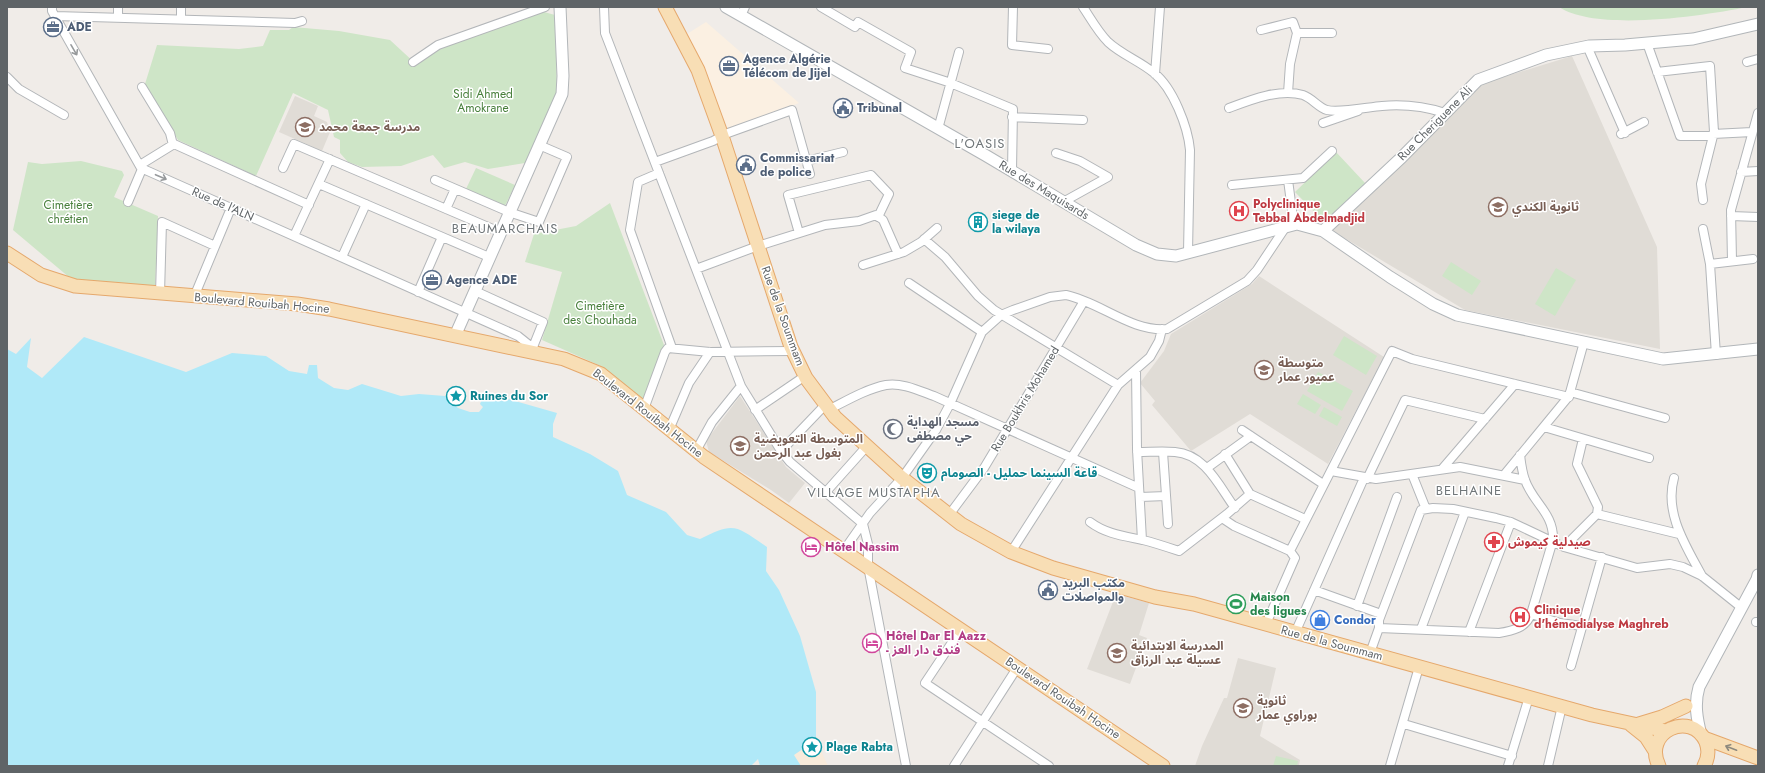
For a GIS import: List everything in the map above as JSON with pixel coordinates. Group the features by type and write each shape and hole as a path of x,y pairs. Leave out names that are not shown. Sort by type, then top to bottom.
{"main road":[{"path":"455,336 562,94 563,76 560,7"},
{"name":"Rue de la Soummam","path":"664,7 698,70 722,136 793,352 805,376 827,408 902,478 949,515 984,538 1011,552 1053,568 1155,596 1194,604 1419,667 1633,724 1668,730 1677,726 1686,726 1694,729 1703,736 1758,758"},
{"name":"Rue des Maquisards","path":"726,7 743,12 938,129 1151,252 1169,256 1290,226"},
{"name":"Rue Cheriguene Ali","path":"1323,231 1478,80 1546,55 1587,46 1647,43 1710,36 1758,24"},
{"path":"1290,226 1323,231 1390,278 1434,304 1457,315 1663,359 1716,355 1758,349"},
{"name":"Boulevard Rouibah Hocine","path":"7,252 34,271 61,283 95,289 297,304 370,317 455,336 536,350 564,358 601,374 696,451 1163,766"},
{"path":"1655,751 1657,743 1686,706 1697,695 1758,579 1758,575"},
{"path":"1697,695 1696,711 1708,754 1704,766"},
{"path":"1633,724 1662,717 1686,706"},
{"path":"1633,724 1646,737 1655,751 1659,766"}],"street":[{"path":"118,7 118,17"},
{"path":"181,7 181,19"},
{"path":"413,62 438,45 545,7"},
{"path":"604,7 605,34 741,386 781,451 790,462 863,524 868,544 868,566 906,766"},
{"path":"821,7 855,27 858,22 911,52 905,68 951,84 1013,109 1012,171"},
{"path":"1013,7 1012,45 1048,49"},
{"path":"1083,7 1107,41 1155,74 1172,99 1188,137 1190,160 1188,252"},
{"path":"1155,74 1160,7"},
{"path":"52,10 118,17 295,23 302,20"},
{"path":"52,10 141,167"},
{"path":"1262,30 1293,22 1297,33 1290,64 1288,93"},
{"path":"1297,33 1332,33"},
{"path":"1647,43 1680,136 1752,132"},
{"path":"1587,46 1623,134 1644,122"},
{"path":"938,129 959,52"},
{"path":"1747,62 1758,59"},
{"path":"1657,72 1710,66 1713,135 1701,184 1703,200"},
{"path":"7,77 19,89 64,115"},
{"path":"142,87 170,133 173,145"},
{"path":"1229,108 1248,101 1288,93 1303,95 1326,110 1365,109 1400,104 1424,106 1445,113"},
{"path":"1323,123 1365,109"},
{"path":"655,162 792,110 810,174"},
{"path":"1732,261 1731,216 1741,172 1758,113"},
{"path":"1012,117 1082,120"},
{"path":"283,168 294,144 500,232"},
{"path":"128,202 141,167 173,145"},
{"path":"173,145 309,205"},
{"path":"435,180 509,212 540,222 567,156 539,145"},
{"path":"1232,185 1303,178 1332,151"},
{"path":"806,161 843,152"},
{"path":"1056,153 1080,161 1108,177 1063,202"},
{"path":"294,236 330,159"},
{"name":"Rue de l'ALN","path":"141,167 518,336 536,350"},
{"path":"1741,172 1758,171"},
{"path":"659,173 638,182 630,230 672,348"},
{"path":"799,233 788,195 871,175 889,194 878,217"},
{"path":"844,550 863,524 902,478 936,430 950,404 982,332 1001,315 1026,305 1059,295 1070,296 1084,301 1137,324 1155,329 1171,327 1247,281 1256,270 1290,226 1288,180"},
{"path":"319,184 490,257"},
{"path":"446,209 455,189"},
{"path":"342,258 366,204"},
{"path":"194,297 230,208"},
{"path":"696,269 758,246 825,225 859,221 876,216 883,220 898,254"},
{"path":"1731,216 1758,217"},
{"path":"160,294 162,222 215,246"},
{"path":"863,265 898,254 921,242 937,228"},
{"path":"1702,229 1710,264 1716,355"},
{"path":"418,292 442,237"},
{"path":"924,239 945,257 983,301 1001,315 1118,385"},
{"path":"1710,264 1753,259"},
{"path":"909,283 982,332"},
{"path":"475,291 543,322 536,350"},
{"name":"Rue Boukhris Mohamed","path":"949,515 984,468 1084,301"},
{"path":"1011,552 1118,385 1150,357 1159,341 1162,329"},
{"path":"1504,474 1570,394 1584,342"},
{"path":"644,409 665,352 668,348 710,352 793,352"},
{"path":"1290,551 1305,518 1331,471 1392,351 1412,359 1515,384 1570,394 1665,418"},
{"path":"669,430 689,384 710,352"},
{"path":"1136,370 1142,540"},
{"path":"755,410 805,376"},
{"path":"1442,470 1515,384"},
{"path":"781,451 827,408 886,385 912,388 934,396 1139,488"},
{"path":"696,451 712,422 741,386"},
{"path":"1295,633 1365,478 1405,400 1485,418"},
{"path":"1544,427 1649,458"},
{"path":"1242,430 1324,484"},
{"path":"1207,468 1251,436"},
{"path":"1564,546 1597,514 1598,507 1577,464 1583,439"},
{"path":"825,493 867,446"},
{"path":"1138,452 1176,452 1190,456 1207,468 1235,508"},
{"path":"1163,452 1168,524"},
{"path":"1225,454 1250,494 1305,518"},
{"path":"1379,628 1506,632 1524,625 1531,614 1553,540 1553,530 1551,521 1525,480 1520,455"},
{"path":"1331,471 1365,478 1412,474 1460,467 1504,474 1525,480"},
{"path":"1412,474 1426,509"},
{"path":"1674,478 1670,489 1679,534 1702,576"},
{"path":"1090,522 1098,528 1126,538 1142,540 1179,551 1235,508 1250,494"},
{"path":"1140,497 1166,496"},
{"path":"1357,606 1397,497"},
{"path":"1370,653 1379,628 1381,614 1421,510 1426,509 1452,509 1511,522 1564,546 1637,568 1670,564 1683,567 1702,576 1742,608"},
{"path":"1421,629 1465,512"},
{"path":"1597,514 1679,534"},
{"path":"1222,518 1234,526 1290,551 1295,558 1266,624"},
{"path":"1469,632 1511,522"},
{"path":"1570,666 1602,557"},
{"path":"1314,590 1381,614"},
{"path":"1531,614 1560,623 1582,626"},
{"path":"961,629 925,683 1049,766"},
{"path":"1390,766 1404,724 1419,667"},
{"path":"954,766 1018,668"},
{"path":"1508,766 1529,697"},
{"path":"1548,766 1562,706"},
{"path":"1404,724 1512,756"}],"shaded area":[{"name":"Agence Algérie Télécom de Jijel","path":"706,22 799,103 729,131 687,34"},
{"name":"ثانوية الكندي","path":"1572,56 1657,247 1660,349 1465,310 1331,230 1484,83"},
{"name":"مدرسة جمعة محمد","path":"295,96 318,106 314,116 327,122 330,132 322,151 279,132"},
{"name":"متوسطة عميور عمار","path":"1259,276 1384,357 1328,464 1250,414 1191,451 1152,405 1155,401 1140,383 1164,351 1171,334 1252,284"},
{"name":"المتوسطة التعويضية بغول عبد الرحمن","path":"740,396 786,467 805,483 789,503 771,490 709,452 706,441"},
{"name":"المدرسة الابتدائية عسيلة عبد الرزاق","path":"1116,594 1149,603 1139,635 1147,638 1130,684 1087,669"},
{"name":"ثانوية بوراوي عمار","path":"1238,658 1276,668 1260,736 1300,760 1299,766 1195,766 1202,746 1224,698 1227,698"}],"green space":[{"path":"1559,7 1747,7 1678,18 1624,20 1598,19 1576,15"},
{"name":"Sidi Ahmed Amokrane","path":"544,12 555,15 557,92 525,163 488,169 465,162 444,168 433,155 401,166 362,167 348,162 340,153 340,140 334,137 328,110 293,93 256,176 178,140 145,84 157,45 239,49 263,46 270,30 289,30 293,27 339,31 390,40 416,64 439,48"},
{"path":"1336,152 1365,183 1324,222 1295,192"},
{"name":"Cimetière chrétien","path":"81,161 122,171 124,175 114,197 158,216 155,287 85,281 70,278 13,230 28,162 42,164"},
{"path":"476,168 515,185 505,206 466,189"},
{"name":"Cimetière des Chouhada","path":"610,203 664,345 642,403 603,367 542,340 562,272 525,262 534,234 576,226"},
{"path":"1451,262 1481,281 1472,295 1442,276"},
{"path":"1556,268 1576,280 1555,316 1535,304"},
{"path":"1344,336 1377,356 1366,375 1333,355"},
{"path":"1318,372 1353,391 1342,411 1307,391"},
{"path":"1303,394 1321,405 1315,414 1297,404"},
{"path":"1324,407 1342,417 1337,426 1319,416"},
{"path":"1276,756 1298,761 1297,766 1273,766"}],"sand":[{"name":"Plage Rabta","path":"816,740 828,766 801,766 793,755"}],"water":[{"path":"84,337 186,372 232,353 266,356 289,371 307,374 309,365 317,365 318,378 334,388 348,390 362,384 401,396 419,394 445,396 458,408 470,412 479,412 483,407 480,404 483,397 490,394 557,413 553,424 553,437 590,454 618,471 627,495 666,512 687,535 700,539 721,530 735,528 748,534 767,547 766,571 779,590 800,636 816,692 816,740 794,755 801,766 760,766 758,759 751,766 7,766 7,349 16,354 31,338 27,367 42,378"}],"place":[{"name":"ADE","path":"53,27"},
{"name":"Agence Algérie Télécom de Jijel","path":"729,66"},
{"name":"Tribunal","path":"843,108"},
{"name":"مدرسة جمعة محمد","path":"305,127"},
{"name":"Commissariat de police","path":"746,165"},
{"name":"ثانوية الكندي","path":"1498,207"},
{"name":"Polyclinique Tebbal Abdelmadjid","path":"1239,211"},
{"name":"siege de la wilaya","path":"978,222"},
{"name":"Agence ADE","path":"432,280"},
{"name":"متوسطة عميور عمار","path":"1264,370"},
{"name":"Ruines du Sor","path":"456,396"},
{"name":"مسجد الهداية حي مصطفى","path":"893,429"},
{"name":"المتوسطة التعويضية بغول عبد الرحمن","path":"740,446"},
{"name":"قاعة السينما حمليل - الصومام","path":"927,473"},
{"name":"صيدلية كيموش","path":"1494,542"},
{"name":"Hôtel Nassim","path":"811,547"},
{"name":"مكتب البريد والمواصلات","path":"1048,590"},
{"name":"Maison des ligues","path":"1236,604"},
{"name":"Clinique d'hémodialyse Maghreb","path":"1520,617"},
{"name":"Condor","path":"1320,620"},
{"name":"Hôtel Dar El Aazz - فندق دار العز","path":"872,643"},
{"name":"المدرسة الابتدائية عسيلة عبد الرزاق","path":"1117,653"},
{"name":"ثانوية بوراوي عمار","path":"1243,708"},
{"name":"Plage Rabta","path":"812,747"}],"district":[{"name":"L'OASIS","path":"980,143"},
{"name":"BEAUMARCHAIS","path":"505,228"},
{"name":"BELHAINE","path":"1469,490"},
{"name":"VILLAGE MUSTAPHA","path":"874,492"}]}
